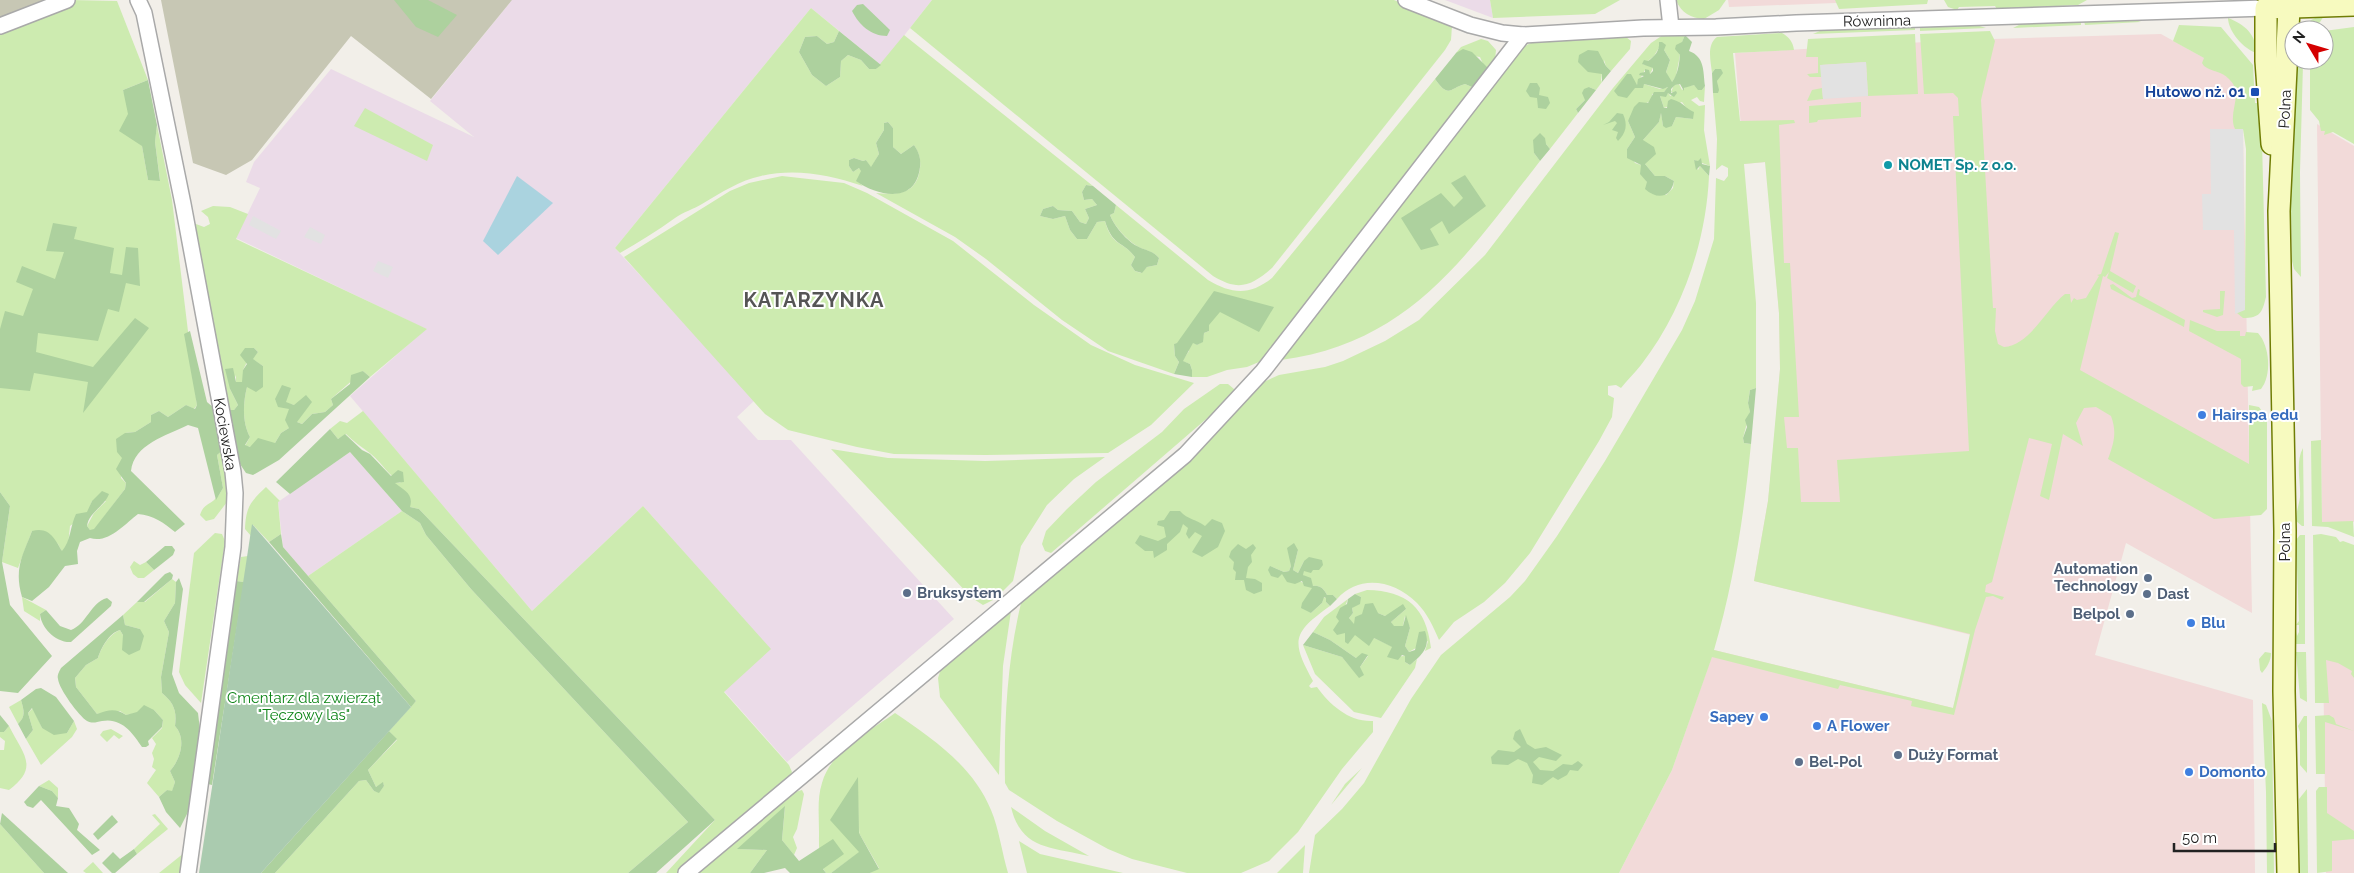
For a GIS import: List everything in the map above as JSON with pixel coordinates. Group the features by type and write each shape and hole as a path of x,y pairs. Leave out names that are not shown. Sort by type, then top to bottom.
{"street":[{"path":"0,26 67,0"},
{"name":"Kociewska","path":"138,0 144,13 183,204 235,493 233,547 188,873"},
{"name":"Równinna","path":"1406,0 1481,28 1523,35 1671,27 2354,5"},
{"path":"1668,0 1671,27"},
{"name":"Polna","path":"2266,8 2266,61 2279,211 2285,531 2284,691 2288,873"},
{"name":"Polna","path":"2279,211 2289,8"},
{"path":"686,873 1185,455 1263,371 1523,35"}],"shaded area":[{"path":"0,0 71,0 0,27"},
{"path":"161,0 512,0 431,99 351,36 252,160 226,175 193,163"},
{"path":"512,0 932,0 881,65 811,8 615,248 755,400 737,417 758,440 791,440 954,619 787,762 724,691 770,649 643,506 532,611 350,396 426,329 236,238 260,188 246,182 254,162 331,69 474,137 430,101"},
{"path":"1445,0 1490,0 1493,18"},
{"path":"1728,0 1912,0 1729,7"},
{"path":"2161,34 2242,79 2252,613 2126,543 2095,655 2253,700 2255,873 1619,873 1672,770 1714,650 1953,708 1971,635 1754,581 1768,501 1775,433 1780,369 1779,313 1766,162 1744,164 1735,53 1960,40"},
{"path":"1866,62 1868,96 1823,99 1820,65"},
{"path":"2317,124 2354,146 2354,522 2322,523"},
{"path":"2210,129 2243,129 2245,310 2235,314 2234,230 2203,230 2202,194 2211,194"},
{"path":"253,216 281,231 276,239 249,225"},
{"path":"310,227 325,235 321,244 304,237"},
{"path":"378,261 393,267 388,278 373,271"},
{"path":"350,452 402,511 308,576 283,547 278,502"},
{"path":"2323,652 2354,669 2354,873 2326,873"}],"green space":[{"path":"70,0 117,1 148,80 123,90 142,146 148,180 160,180 155,142 157,125 172,200 197,405 194,409 186,405 168,417 159,411 151,415 151,422 135,432 125,433 121,478 126,483 125,489 94,530 90,530 87,526 94,513 106,501 92,501 88,512 70,526 68,545 62,552 58,544 32,531 18,568 2,562 10,506 0,492 0,28"},
{"path":"394,0 428,0 457,15 438,37 416,27"},
{"path":"932,0 1394,0 1446,21 1452,26 1451,40 1445,50 1272,268 1250,283 1237,285 1222,281 1213,276 910,28"},
{"path":"1490,0 1620,0 1595,14 1493,18"},
{"path":"1676,0 1726,0 1719,10 1704,19 1687,14"},
{"path":"1835,0 1928,0 1927,4 1839,9"},
{"path":"1944,0 2087,0 2078,5 1997,9 1995,6 1959,7 1957,10 1948,7"},
{"path":"863,4 890,30 887,36 871,32 858,21 852,11 857,5"},
{"path":"811,8 839,31 834,42 827,44 817,36 805,37 799,52 812,75 826,86 840,77 841,61 848,55 861,60 869,69 876,69 904,35 1093,186 1086,185 1082,192 1084,200 1092,199 1097,205 1085,209 1089,218 1086,224 1080,222 1072,211 1058,210 1053,206 1043,209 1040,216 1053,219 1065,216 1070,230 1077,239 1087,239 1097,222 1105,221 1114,239 1135,257 1131,265 1135,271 1141,273 1147,267 1157,265 1159,258 1156,255 1133,243 1114,224 1110,215 1114,213 1116,205 1208,280 1225,288 1240,291 1256,288 1272,278 1435,79 1443,89 1447,90 1465,84 1472,87 1279,344 1259,362 1247,367 1227,370 1207,377 1192,377 1190,364 1182,361 1189,351 1187,345 1191,341 1197,345 1202,342 1204,333 1209,331 1208,324 1204,324 1200,329 1192,331 1183,342 1174,344 1175,356 1179,362 1174,374 1108,351 1062,320 986,259 955,237 876,193 892,194 906,191 915,183 920,168 919,156 914,145 901,154 893,147 893,128 888,122 884,123 884,130 876,143 879,154 871,168 866,160 854,158 849,160 849,166 853,172 859,168 862,171 857,181 863,186 825,176 800,173 774,174 753,178 731,187 699,206 681,214 620,253 615,248"},
{"path":"2324,14 2321,20 2311,20"},
{"path":"2228,18 2245,27 2252,35 2257,53 2242,44 2231,29"},
{"path":"2132,19 2141,22 2085,25 2084,21"},
{"path":"2081,21 2081,25 2013,28 2023,23"},
{"path":"1973,24 1986,28 1920,31 1920,26"},
{"path":"2179,25 2221,27 2253,65 2255,103 2261,103 2266,297 2263,307 2257,316 2243,318 2237,313 2245,309 2246,149 2243,129 2235,129 2233,123 2236,91 2234,85 2226,76 2204,66 2202,63 2204,58 2173,41"},
{"path":"1915,27 1915,30 1813,34 1822,30"},
{"path":"2354,27 2354,144 2333,132 2324,135 2325,131 2321,131 2319,121 2310,110 2310,70 2334,70 2334,30"},
{"path":"839,31 881,65 876,69 869,69 861,60 848,55 841,61 840,77 826,86 812,75 799,52 805,37 817,36 827,44 834,42"},
{"path":"1990,31 1995,41 1981,100 1993,308 1996,308 1995,331 1998,344 2004,347 2022,340 2065,294 2070,294 2071,303 2074,298 2077,300 2086,298 2099,276 2097,275 2101,274 2115,232 2119,233 2110,271 2136,286 2133,293 2107,278 2109,272 2105,277 2103,276 2080,370 2249,464 2249,405 2259,407 2267,418 2267,509 2261,515 2214,519 2108,459 2114,438 2111,416 2096,407 2084,408 2076,423 2083,446 2063,434 2049,500 2040,496 2052,444 2029,438 1992,582 1986,585 1985,592 2004,597 2002,600 1993,596 1986,597 1975,630 1954,715 1911,706 1912,701 1840,685 1838,689 1712,657 1672,770 1619,873 1309,873 1315,835 1342,809 1364,783 1411,699 1441,655 1510,597 1525,581 1557,536 1605,461 1682,330 1695,301 1714,239 1716,178 1724,181 1728,176 1728,168 1722,165 1716,170 1717,139 1713,93 1718,93 1717,81 1721,69 1715,69 1712,73 1710,49 1711,44 1717,37 1782,33 1790,40 1794,50 1733,53 1740,121 1794,120 1795,123 1779,125 1784,263 1790,263 1799,417 1784,417 1787,448 1798,448 1801,502 1840,502 1837,460 1969,451 1953,116 1959,116 1958,98 1953,93 1924,94 1920,34","holes":["1765,162 1779,313 1780,369 1768,501 1754,581 1970,634 1953,708 1714,650 1737,548 1751,444 1744,443 1743,438 1750,412 1748,402 1750,390 1756,388 1756,303 1744,164"]},
{"path":"1672,33 1685,35 1678,52 1680,55 1676,76 1670,82 1666,72 1670,60 1660,46 1654,56 1643,65 1650,65 1653,68 1650,74 1645,70 1635,88 1644,84 1660,89 1669,87 1664,92 1652,94 1652,100 1645,104 1628,121 1635,137 1627,149 1635,163 1641,165 1647,182 1666,195 1673,188 1674,181 1665,176 1655,176 1645,164 1643,140 1659,122 1661,112 1663,126 1672,126 1676,117 1693,119 1693,113 1682,102 1664,108 1660,96 1669,93 1670,96 1676,93 1671,92 1674,85 1679,84 1682,90 1687,86 1694,85 1702,90 1705,86 1704,102 1700,101 1697,97 1691,100 1699,106 1705,105 1704,130 1710,166 1694,160 1698,170 1700,166 1709,176 1703,226 1697,251 1680,300 1656,344 1639,368 1621,388 1616,385 1608,386 1608,395 1614,398 1612,417 1530,553 1505,583 1484,602 1454,622 1439,640 1430,620 1421,607 1398,589 1377,583 1366,583 1346,591 1337,599 1333,595 1327,595 1320,587 1313,586 1303,575 1304,561 1298,573 1293,570 1298,550 1290,554 1291,566 1289,571 1284,572 1270,566 1313,588 1305,600 1311,613 1322,603 1323,597 1326,598 1326,602 1330,606 1308,623 1299,639 1301,656 1313,681 1309,686 1311,688 1317,687 1334,706 1348,715 1364,721 1373,721 1373,732 1342,769 1298,832 1269,861 1241,873 1187,873 1132,859 1108,849 1057,821 1009,790 1005,783 1005,736 1008,690 1013,645 1022,599 1259,384 1279,375 1325,367 1343,361 1385,341 1419,320 1485,255 1613,88 1651,43 1663,35"},
{"path":"1915,34 1918,94 1868,96 1866,62 1821,65 1821,77 1810,77 1807,74 1818,73 1818,57 1806,57 1808,39"},
{"path":"1685,35 1692,42 1689,51 1701,61 1705,86 1702,90 1698,90 1694,85 1684,88 1684,91 1680,84 1675,85 1671,89 1671,93 1676,91 1677,93 1674,97 1668,93 1666,97 1660,96 1664,108 1667,108 1668,101 1671,99 1694,112 1693,119 1676,117 1672,126 1666,128 1663,126 1661,113 1659,122 1643,140 1654,147 1656,154 1645,164 1655,176 1665,176 1674,181 1667,194 1659,196 1645,189 1647,182 1640,174 1641,165 1627,158 1627,149 1635,137 1628,121 1634,107 1639,102 1648,103 1654,92 1664,92 1668,87 1663,89 1644,84 1643,88 1635,88 1627,98 1618,96 1614,91 1627,74 1631,74 1637,85 1638,79 1644,76 1639,75 1640,73 1645,72 1645,69 1649,70 1650,74 1653,71 1653,68 1642,64 1644,60 1648,61 1656,53 1659,48 1659,42 1666,45 1664,50 1670,60 1666,72 1672,82 1677,73 1680,59 1680,55 1675,49 1676,45 1682,42"},
{"path":"1626,37 1631,41 1630,49 1611,71 1606,66 1604,60 1602,82 1596,90 1589,87 1585,100 1576,109 1578,113 1550,149 1546,144 1534,153 1540,161 1460,261 1431,290 1400,315 1365,335 1326,350 1281,360 1508,63 1521,49 1531,43 1550,39"},
{"path":"1481,39 1488,41 1496,50 1495,60 1488,68 1483,64 1480,57 1456,53 1461,47"},
{"path":"1463,49 1472,52 1488,68 1472,87 1465,84 1450,90 1443,89 1435,79 1456,53"},
{"path":"1588,50 1598,51 1611,71 1602,82 1602,74 1588,72 1578,62 1579,55"},
{"path":"1715,69 1721,69 1723,73 1717,81 1718,93 1713,93 1712,73"},
{"path":"2293,70 2303,70 2300,172 2301,277 2294,269 2292,261 2290,168"},
{"path":"148,80 157,125 155,142 160,181 148,180 142,146 119,131 128,114 123,90"},
{"path":"1530,83 1537,83 1540,88 1539,95 1548,97 1550,103 1546,109 1538,108 1537,98 1530,97 1526,91"},
{"path":"1589,87 1596,90 1578,113 1576,109 1585,100 1582,93 1584,89"},
{"path":"1822,88 1823,99 1807,101 1812,90"},
{"path":"1861,102 1861,117 1818,120 1817,122 1809,123 1809,106"},
{"path":"365,108 433,145 427,161 354,126"},
{"path":"1617,113 1623,114 1626,125 1623,135 1618,141 1616,138 1618,132 1612,130 1617,123 1615,121 1603,125 1609,122"},
{"path":"888,122 893,128 893,147 901,154 914,145 920,161 917,179 912,187 904,192 895,194 875,191 865,187 856,181 861,171 859,168 853,172 849,166 849,160 854,158 866,160 871,167 879,154 876,143 884,130 884,123"},
{"path":"1540,133 1545,138 1546,144 1550,149 1540,161 1534,153 1533,140"},
{"path":"1701,158 1702,164 1710,166 1709,176 1700,166 1696,170 1694,160 1698,161"},
{"path":"1465,175 1486,206 1449,234 1442,221 1430,229 1439,245 1421,250 1401,218 1441,193 1454,207 1463,198 1451,183"},
{"path":"782,176 844,183 867,193 953,241 1034,305 1091,345 1135,365 1194,383 1151,425 1108,453 894,454 788,430 765,414 624,257 730,191 749,183"},
{"path":"1086,185 1093,186 1116,205 1114,213 1110,215 1114,224 1133,244 1156,255 1159,258 1157,265 1147,267 1142,273 1135,271 1131,265 1135,257 1111,235 1105,221 1097,222 1087,239 1077,239 1070,230 1065,216 1053,219 1040,216 1043,209 1053,206 1058,210 1072,211 1080,222 1086,224 1089,218 1085,209 1097,205 1092,199 1084,200 1082,192"},
{"path":"213,206 230,207 248,214 236,239 427,329 370,377 363,371 331,399 333,405 325,412 312,414 302,424 297,422 294,405 275,400 289,408 289,428 281,433 275,443 251,447 245,446 250,437 247,431 244,412 247,387 263,387 263,366 252,359 258,352 254,348 243,370 243,382 236,382 236,375 230,389 238,405 234,410 228,410 195,231 196,224 204,227 210,224 208,217 201,211"},
{"path":"53,223 77,227 74,239 114,248 110,273 122,275 126,247 138,248 140,286 126,283 119,312 108,309 98,341 38,333 36,352 93,367 135,318 149,328 83,413 88,382 34,373 30,391 0,388 0,329 5,311 23,316 33,289 16,282 22,266 55,279 64,252 46,251"},
{"path":"2113,284 2132,298 2136,297 2138,289 2140,290 2139,295 2185,320 2184,327 2111,289 2110,285"},
{"path":"1214,291 1274,307 1259,332 1220,312 1209,325 1209,331 1204,333 1203,342 1197,345 1193,343 1183,361 1190,364 1192,377 1174,374 1179,362 1175,356 1174,344 1177,343"},
{"path":"2220,291 2225,291 2223,315 2217,317 2203,312 2203,310 2220,309"},
{"path":"2190,320 2217,331 2240,331 2240,336 2245,336 2246,332 2258,333 2265,345 2268,361 2267,377 2261,389 2252,391 2253,386 2244,387 2241,384 2241,359 2189,331"},
{"path":"190,331 207,402 215,409 223,450 217,455 223,488 216,500 198,428 188,425 161,437 138,454 133,462 131,471 185,524 175,532 158,520 138,514 110,536 97,539 90,538 80,542 77,551 78,564 65,566 49,587 32,601 22,597 19,579 20,563 32,531 43,530 47,532 54,538 62,551 67,543 76,514 87,512 92,501 102,491 109,494 104,503 88,521 87,526 90,530 94,529 125,489 126,483 116,469 122,458 117,452 116,439 125,433 135,432 151,422 151,415 159,411 168,417 186,405 195,409 197,405 184,334"},
{"path":"245,348 254,348 258,352 253,359 263,366 263,387 256,392 247,387 246,393 244,419 250,437 245,445 250,447 258,438 275,443 281,433 289,428 285,420 289,409 278,407 275,399 282,385 291,388 286,402 294,405 306,395 312,402 297,422 302,424 312,414 325,412 333,405 331,399 350,384 351,375 363,371 370,377 279,460 253,475 246,473 240,464 228,410 234,410 238,405 230,389 225,369 233,368 236,382 242,382 243,370 247,364 240,355"},
{"path":"1220,384 1228,384 1234,389 1234,395 1051,553 1045,551 1042,544 1046,531 1067,509 1096,482 1162,432 1184,409"},
{"path":"1756,388 1751,444 1744,443 1743,438 1747,427 1745,420 1750,412 1748,403 1750,390"},
{"path":"363,411 532,611 643,506 771,649 724,692 789,765 792,772 790,777 678,873 666,873 715,820 419,509 410,507 394,482 401,483 371,454 346,434 338,439 330,429 340,421 347,423"},
{"path":"330,429 338,439 345,434 362,450 370,454 391,476 398,470 403,472 404,482 395,483 405,490 411,499 410,507 419,509 715,820 656,873 628,873 688,822 471,589 426,535 420,523 402,511 350,452 290,494 276,482"},
{"path":"2321,440 2322,522 2353,521 2354,537 2328,527 2312,526 2311,441"},
{"path":"2303,448 2304,526 2302,526 2296,521 2296,515 2300,497 2299,459"},
{"path":"831,449 888,458 985,461 1105,457 1074,479 1047,505 1021,546 1013,581 995,599 983,605 972,598"},
{"path":"223,450 227,502 214,519 206,521 200,515 202,511 205,506 217,497 223,488 217,455"},
{"path":"266,487 280,501 278,502 281,534 269,542 253,525 251,536 245,529 246,515 250,505"},
{"path":"0,492 10,506 2,562 10,605 52,656 18,693 0,691"},
{"path":"402,511 420,523 426,535 471,589 688,822 628,873 275,873 359,781 366,780 374,791 379,792 384,786 383,783 376,787 368,770 397,740 389,731 416,701 308,576"},
{"path":"1170,511 1180,511 1205,526 1212,519 1222,523 1225,531 1218,547 1202,557 1192,552 1202,536 1195,532 1189,539 1186,534 1188,528 1183,524 1180,532 1167,544 1167,550 1154,558 1153,551 1145,551 1135,543 1140,535 1158,541 1166,537 1164,527 1157,525 1158,521 1164,520"},
{"name":"Cmentarz dla zwierząt \"Tęczowy las\"","path":"252,524 411,707 261,873 199,873"},
{"path":"215,533 222,534 225,541 201,703 185,685 179,672 194,553"},
{"path":"281,534 283,547 416,701 411,707 269,542"},
{"path":"2321,534 2336,537 2340,542 2343,541 2354,545 2354,678 2351,674 2352,671 2338,663 2326,660 2329,703 2315,703 2313,535"},
{"path":"2300,535 2305,535 2305,644 2296,644 2296,631 2297,636 2299,625 2296,625 2299,621 2296,540"},
{"path":"1294,543 1298,550 1293,570 1298,573 1304,561 1309,557 1322,560 1323,565 1319,570 1313,570 1311,573 1304,571 1303,575 1311,578 1313,586 1320,587 1327,595 1333,595 1337,599 1330,606 1324,597 1322,603 1311,613 1301,608 1302,603 1312,588 1304,586 1302,581 1295,584 1287,582 1282,574 1278,578 1271,576 1268,570 1270,566 1284,572 1289,571 1291,566 1287,548"},
{"path":"1238,544 1246,549 1253,544 1256,548 1251,555 1252,562 1248,567 1246,578 1255,579 1262,583 1262,591 1254,594 1246,590 1244,580 1235,580 1234,562 1229,557 1231,551"},
{"path":"165,546 172,546 175,550 173,555 154,570 146,562"},
{"path":"248,556 244,582 236,581 241,557"},
{"path":"134,561 140,565 146,562 154,570 144,578 138,578 133,574 130,567"},
{"path":"170,572 173,575 172,579 144,602 137,602 165,574"},
{"path":"179,578 183,589 172,674 179,693 198,713 200,730 190,808 180,828 166,812 159,797 167,790 172,791 175,782 170,771 177,761 181,749 181,737 175,726 176,716 174,708 162,693 161,677 169,632 164,621 175,603 176,582"},
{"path":"172,579 176,582 175,603 164,621 169,632 161,677 162,693 174,708 175,726 181,737 181,749 177,761 170,771 175,782 172,792 167,790 159,797 147,783 156,770 152,767 154,759 152,753 156,744 152,738 162,728 163,720 154,710 126,715 120,711 97,714 76,687 75,678 86,665 98,658 103,646 112,635 120,630 123,635 140,629 125,625 123,615 137,602 145,602"},
{"path":"236,581 244,582 212,785 208,784"},
{"path":"1367,590 1393,594 1404,598 1412,604 1425,622 1431,648 1425,651 1428,641 1409,652 1405,646 1410,628 1405,616 1403,626 1393,626 1391,622 1406,609 1385,616 1378,613 1362,614 1354,625 1349,618 1353,613 1352,608 1361,597 1355,594"},
{"path":"1355,594 1361,597 1360,604 1352,608 1353,613 1349,618 1354,624 1355,617 1362,614 1365,604 1373,603 1378,613 1385,616 1403,604 1406,609 1391,622 1394,626 1403,626 1406,615 1410,628 1405,646 1409,652 1415,650 1419,632 1425,631 1427,637 1426,646 1418,658 1410,665 1405,662 1405,656 1402,655 1398,660 1387,657 1392,647 1374,638 1369,646 1355,635 1348,644 1345,642 1345,633 1337,635 1333,630 1339,621 1336,617 1340,608 1347,604 1348,599"},
{"path":"22,597 46,610 40,614 40,621 24,611"},
{"path":"107,598 112,602 111,606 71,642 65,642 50,634 41,619 40,614 46,610 60,626 71,630 81,623 96,604"},
{"path":"1348,599 1339,621 1345,632 1374,638 1393,647 1388,657 1405,656 1405,662 1410,665 1417,659 1415,668 1381,718 1354,712 1315,674 1303,645 1342,657 1359,677 1360,667 1368,656 1356,658 1330,640 1313,632 1324,617"},
{"path":"1011,611 1003,666 999,775 940,697 938,678 942,666"},
{"path":"123,615 125,625 140,629 144,636 140,650 129,655 122,650 123,635 120,630 112,634 106,641 98,658 86,665 75,678 76,687 97,714 112,710 126,715 137,712 144,705 154,710 163,720 162,727 148,741 149,745 146,747 142,747 126,727 115,721 109,720 93,723 87,721 70,702 58,679 61,668"},
{"path":"1313,632 1330,640 1356,658 1362,653 1368,655 1360,667 1364,675 1359,678 1342,657 1303,645"},
{"path":"2265,652 2271,653 2271,656 2262,673 2259,659"},
{"path":"2296,652 2306,652 2307,702 2300,698"},
{"path":"41,688 56,697 74,721 67,733 54,735 42,728 32,708 28,713 33,730 26,739 18,724 24,713 21,700 36,689"},
{"path":"21,700 24,713 18,724 9,707"},
{"path":"2262,703 2266,705 2272,721 2274,873 2267,873"},
{"path":"33,708 42,728 67,733 74,721 77,729 72,737 41,765 26,739 33,730 28,713"},
{"path":"895,713 924,733 950,755 974,780 994,817 1008,873 870,873 879,868 859,833 860,852 831,873 826,873 823,869 820,854 819,795 827,771 842,751 852,742"},
{"path":"0,715 9,726 4,732 0,732"},
{"path":"2329,715 2334,718 2336,724 2354,731 2325,722 2325,774 2316,774 2315,716"},
{"path":"2304,716 2307,716 2307,773 2300,765 2300,732 2298,726"},
{"path":"9,726 23,752 26,767 24,774 9,790 0,788 0,750 4,750 5,741 0,737 0,732 4,732"},
{"path":"111,729 123,736 119,739 114,735 107,742 100,735 103,731"},
{"path":"1520,729 1527,744 1535,749 1546,747 1562,755 1556,761 1539,757 1533,762 1540,770 1553,771 1563,764 1572,765 1578,761 1583,765 1578,771 1570,770 1567,775 1558,780 1553,777 1542,785 1532,783 1533,775 1527,763 1518,759 1508,765 1492,764 1491,757 1498,750 1514,752 1521,747 1513,739 1515,732"},
{"path":"389,731 397,739 368,770 376,787 383,782 384,786 379,793 374,791 366,780 359,781 275,873 261,873"},
{"path":"1362,768 1331,805 1345,784"},
{"path":"858,777 859,833 879,869 870,873 831,873 859,852 830,820"},
{"path":"49,780 58,788 58,798 52,791 39,786"},
{"path":"39,786 52,791 58,798 56,806 69,808 79,824 77,830 100,850 92,855 41,800 33,808 27,806 24,802"},
{"path":"2319,787 2327,787 2327,813 2354,831 2354,839 2332,841 2332,871 2317,873 2316,791"},
{"path":"2307,789 2308,873 2300,873 2299,799"},
{"path":"802,790 804,794 797,829 793,837 797,848 794,855 782,840 785,807 738,849 767,850 750,873 699,873 795,792"},
{"path":"785,806 782,840 799,861 833,839 844,854 823,869 826,873 790,873 785,868 764,873 750,873 767,850 737,849"},
{"path":"1011,807 1045,831 1089,856 1051,848 1030,839 1022,832"},
{"path":"2,813 68,873 44,873 0,824"},
{"path":"155,814 168,829 137,854 134,849 160,824 152,815"},
{"path":"112,815 118,822 98,840 93,834"},
{"path":"0,824 44,873 0,873"},
{"path":"1019,841 1040,854 1123,873 1027,873"},
{"path":"1305,845 1303,873 1277,873"},
{"path":"134,849 137,854 115,873 112,873 102,863 113,852 120,859"},
{"path":"184,853 181,873 159,873"},
{"path":"93,862 103,873 86,873 83,871"}],"water":[{"path":"517,176 553,203 498,255 483,241"}],"place":[{"name":"Hutowo nż. 01","path":"2255,92"},
{"name":"NOMET Sp. z o.o.","path":"1888,165"},
{"name":"Hairspa edu","path":"2202,415"},
{"name":"Automation Technology","path":"2148,578"},
{"name":"Bruksystem","path":"907,593"},
{"name":"Dast","path":"2147,594"},
{"name":"Belpol","path":"2130,614"},
{"name":"Blu","path":"2191,623"},
{"name":"Sapey","path":"1764,717"},
{"name":"A Flower","path":"1817,726"},
{"name":"Duży Format","path":"1898,755"},
{"name":"Bel-Pol","path":"1799,762"},
{"name":"Domonto","path":"2189,772"}],"district":[{"name":"KATARZYNKA","path":"814,300"}]}
